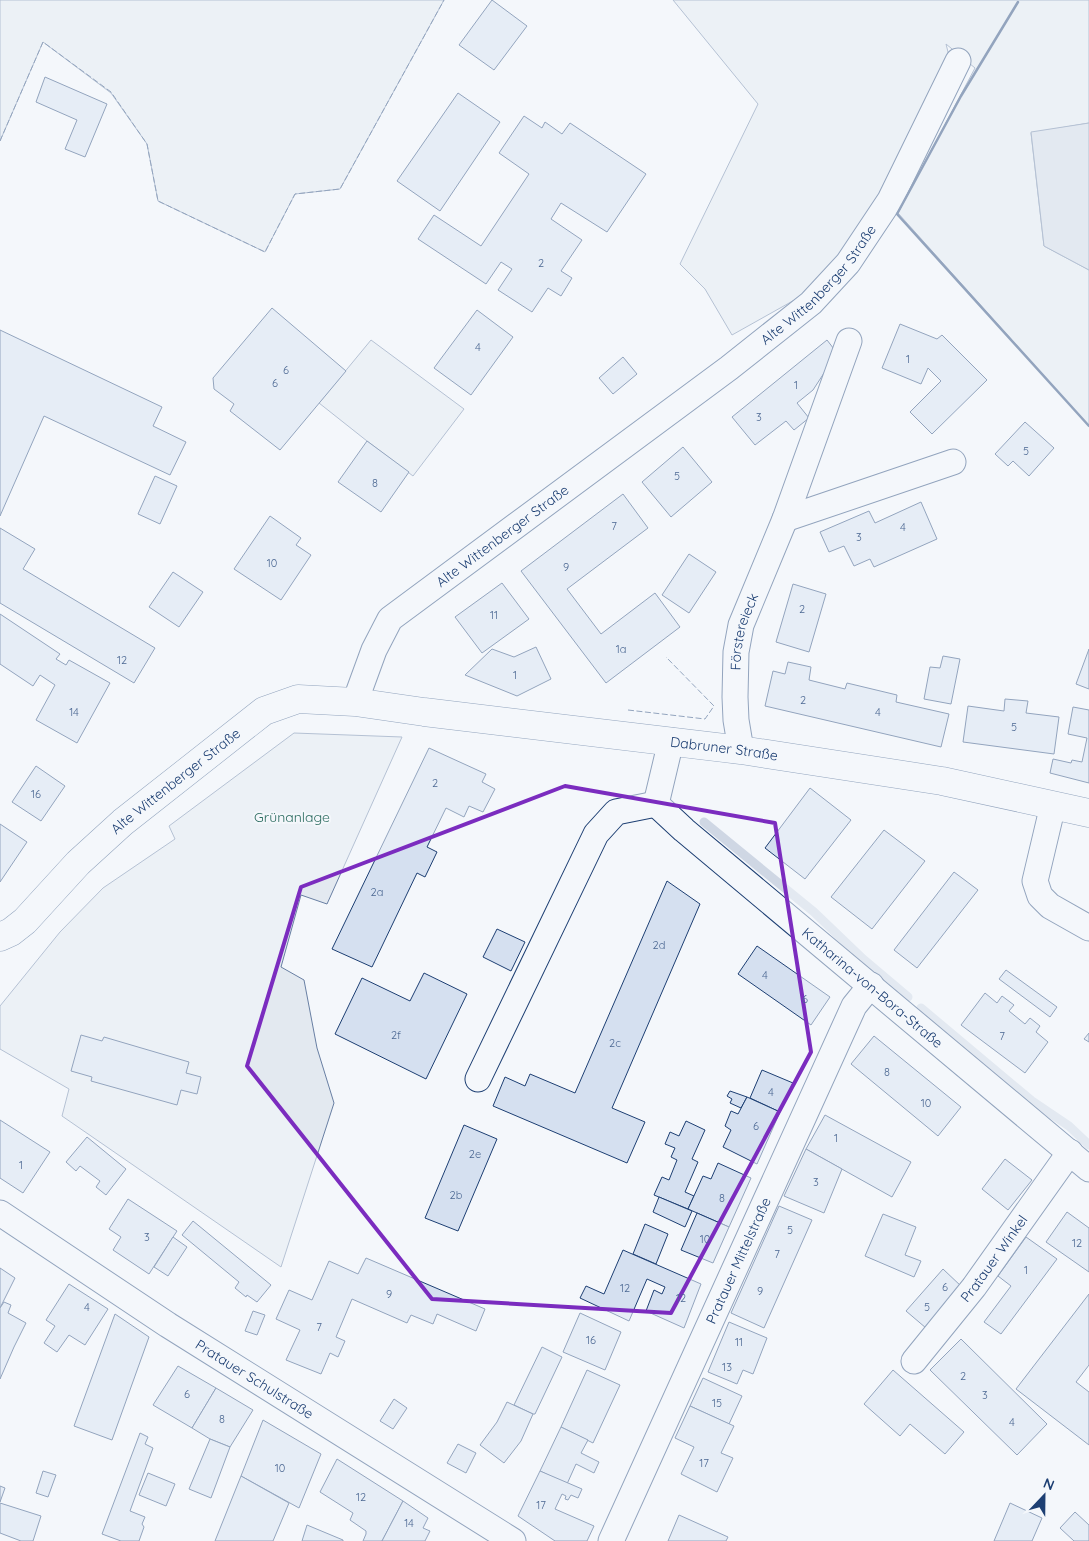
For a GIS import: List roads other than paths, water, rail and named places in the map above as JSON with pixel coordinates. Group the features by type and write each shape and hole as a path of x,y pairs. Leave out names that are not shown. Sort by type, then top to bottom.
{"street":[{"name":"Alte Wittenberger Straße","path":"0,937 12,932 25,921 78,863 123,822 264,711 298,699 355,702 374,650 390,619 729,368 811,303 848,263 890,200 958,60"},
{"name":"Förstereieck","path":"741,750 736,720 736,652 742,625 785,519 849,341"},
{"path":"785,519 953,462"},
{"name":"Dabruner Straße","path":"355,702 741,750 942,782 1089,813"},
{"path":"478,1079 596,834 616,812 656,804 671,741"},
{"name":"Katharina-von-Bora-Straße","path":"656,804 684,830 1089,1168"},
{"path":"1053,805 1034,881 1040,896 1050,906 1089,928"},
{"name":"Pratauer Mittelstraße","path":"611,1541 854,1006 871,985"},
{"name":"Pratauer Winkel","path":"914,1361 974,1286 1070,1152"},
{"name":"Pratauer Schulstraße","path":"0,1213 168,1325 512,1541"}],"waterway":[{"path":"704,822 814,912 863,959 908,997"},
{"path":"921,1008 1032,1101 1069,1126 1089,1145"}],"park label":[{"name":"Grünanlage","path":"292,817"}]}
